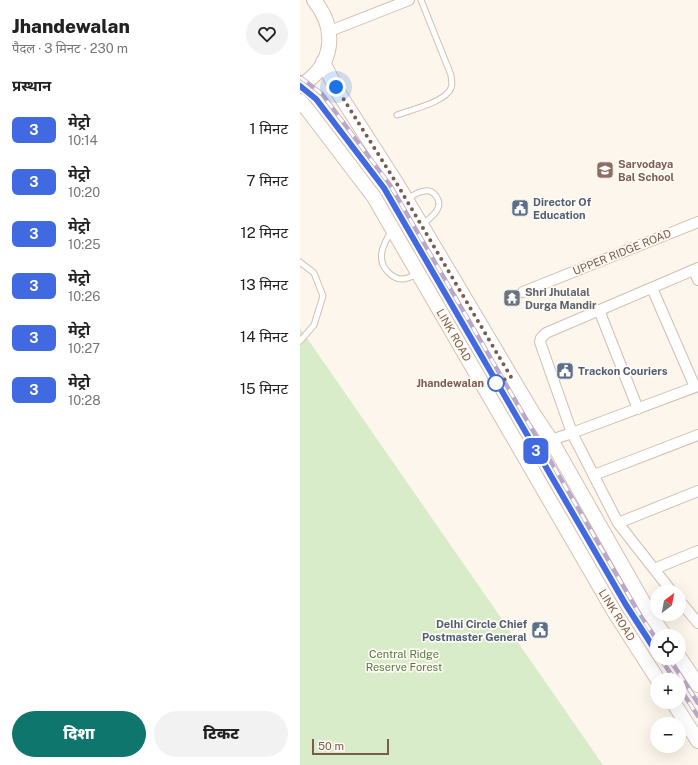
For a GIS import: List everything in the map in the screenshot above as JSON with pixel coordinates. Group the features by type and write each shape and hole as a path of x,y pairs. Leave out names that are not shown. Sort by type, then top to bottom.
{"main road":[{"path":"300,86 314,76 323,62 329,47 330,31 325,16 314,0"},
{"path":"323,62 338,92 422,225 534,415 551,440 660,629"},
{"name":"LINK ROAD","path":"300,101 374,197 615,613 654,673"},
{"path":"684,665 698,685"},
{"path":"677,709 698,741"}],"street":[{"path":"330,31 409,0"},
{"name":"UPPER RIDGE ROAD","path":"523,292 698,222"},
{"path":"667,585 618,523 572,434 540,342 541,338 546,333 652,288 697,273"},
{"path":"551,440 572,434 697,387 652,288"},
{"path":"599,310 638,409"},
{"path":"594,475 698,435"},
{"path":"618,523 698,491"},
{"path":"654,569 698,551"},
{"path":"686,608 698,623"}],"lane":[{"path":"397,115 444,96 449,92 452,86 451,76 421,0"},
{"path":"406,199 426,190 430,191 437,197 439,204 436,212 422,225"},
{"path":"393,230 383,247 381,254 384,267 395,277 403,279 418,274"},
{"path":"300,262 314,273 323,296 314,325 300,341"}],"green space":[{"name":"Central Ridge Reserve Forest","path":"300,328 603,765 300,765"}],"railway":[{"path":"300,77 322,94 390,185 640,615 650,630"},
{"path":"300,86 317,99 384,188 634,618 650,642"},
{"path":"665,665 670,673"},
{"path":"674,665 698,703"},
{"path":"686,698 698,716"}],"metro line":[{"name":"3","path":"300,86 316,99 384,188 496,383 626,605 650,642"}],"place":[{"name":"Sarvodaya Bal School","path":"605,170"},
{"name":"Director Of Education","path":"520,208"},
{"name":"Shri Jhulalal Durga Mandir","path":"512,298"},
{"name":"Trackon Couriers","path":"565,371"},
{"name":"Jhandewalan","path":"496,383"},
{"name":"Delhi Circle Chief Postmaster General","path":"540,630"}],"route":[{"path":"336,87 397,184 511,377 496,383"}]}
